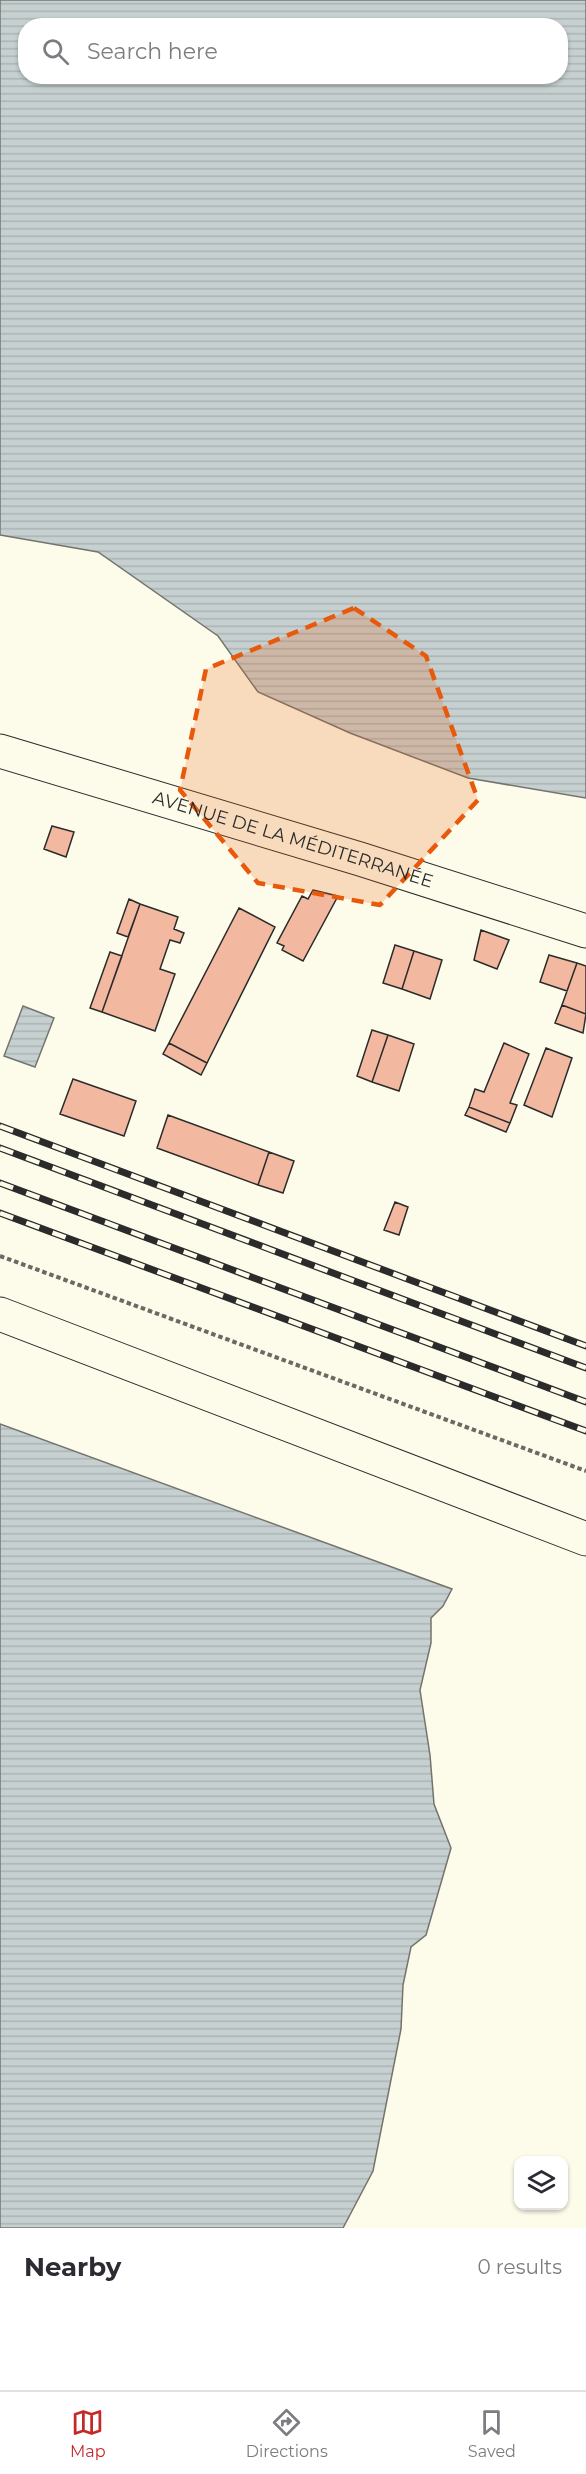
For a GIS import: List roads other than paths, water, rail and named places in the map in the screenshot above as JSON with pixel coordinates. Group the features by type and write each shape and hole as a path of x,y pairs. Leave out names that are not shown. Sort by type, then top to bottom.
{"main road":[{"name":"AVENUE DE LA MÉDITERRANÉE","path":"0,750 586,930"},
{"path":"0,1314 586,1539"}],"railway":[{"path":"0,1126 586,1346"},
{"path":"0,1148 586,1368"},
{"path":"0,1183 586,1402"},
{"path":"0,1213 586,1431"}]}
